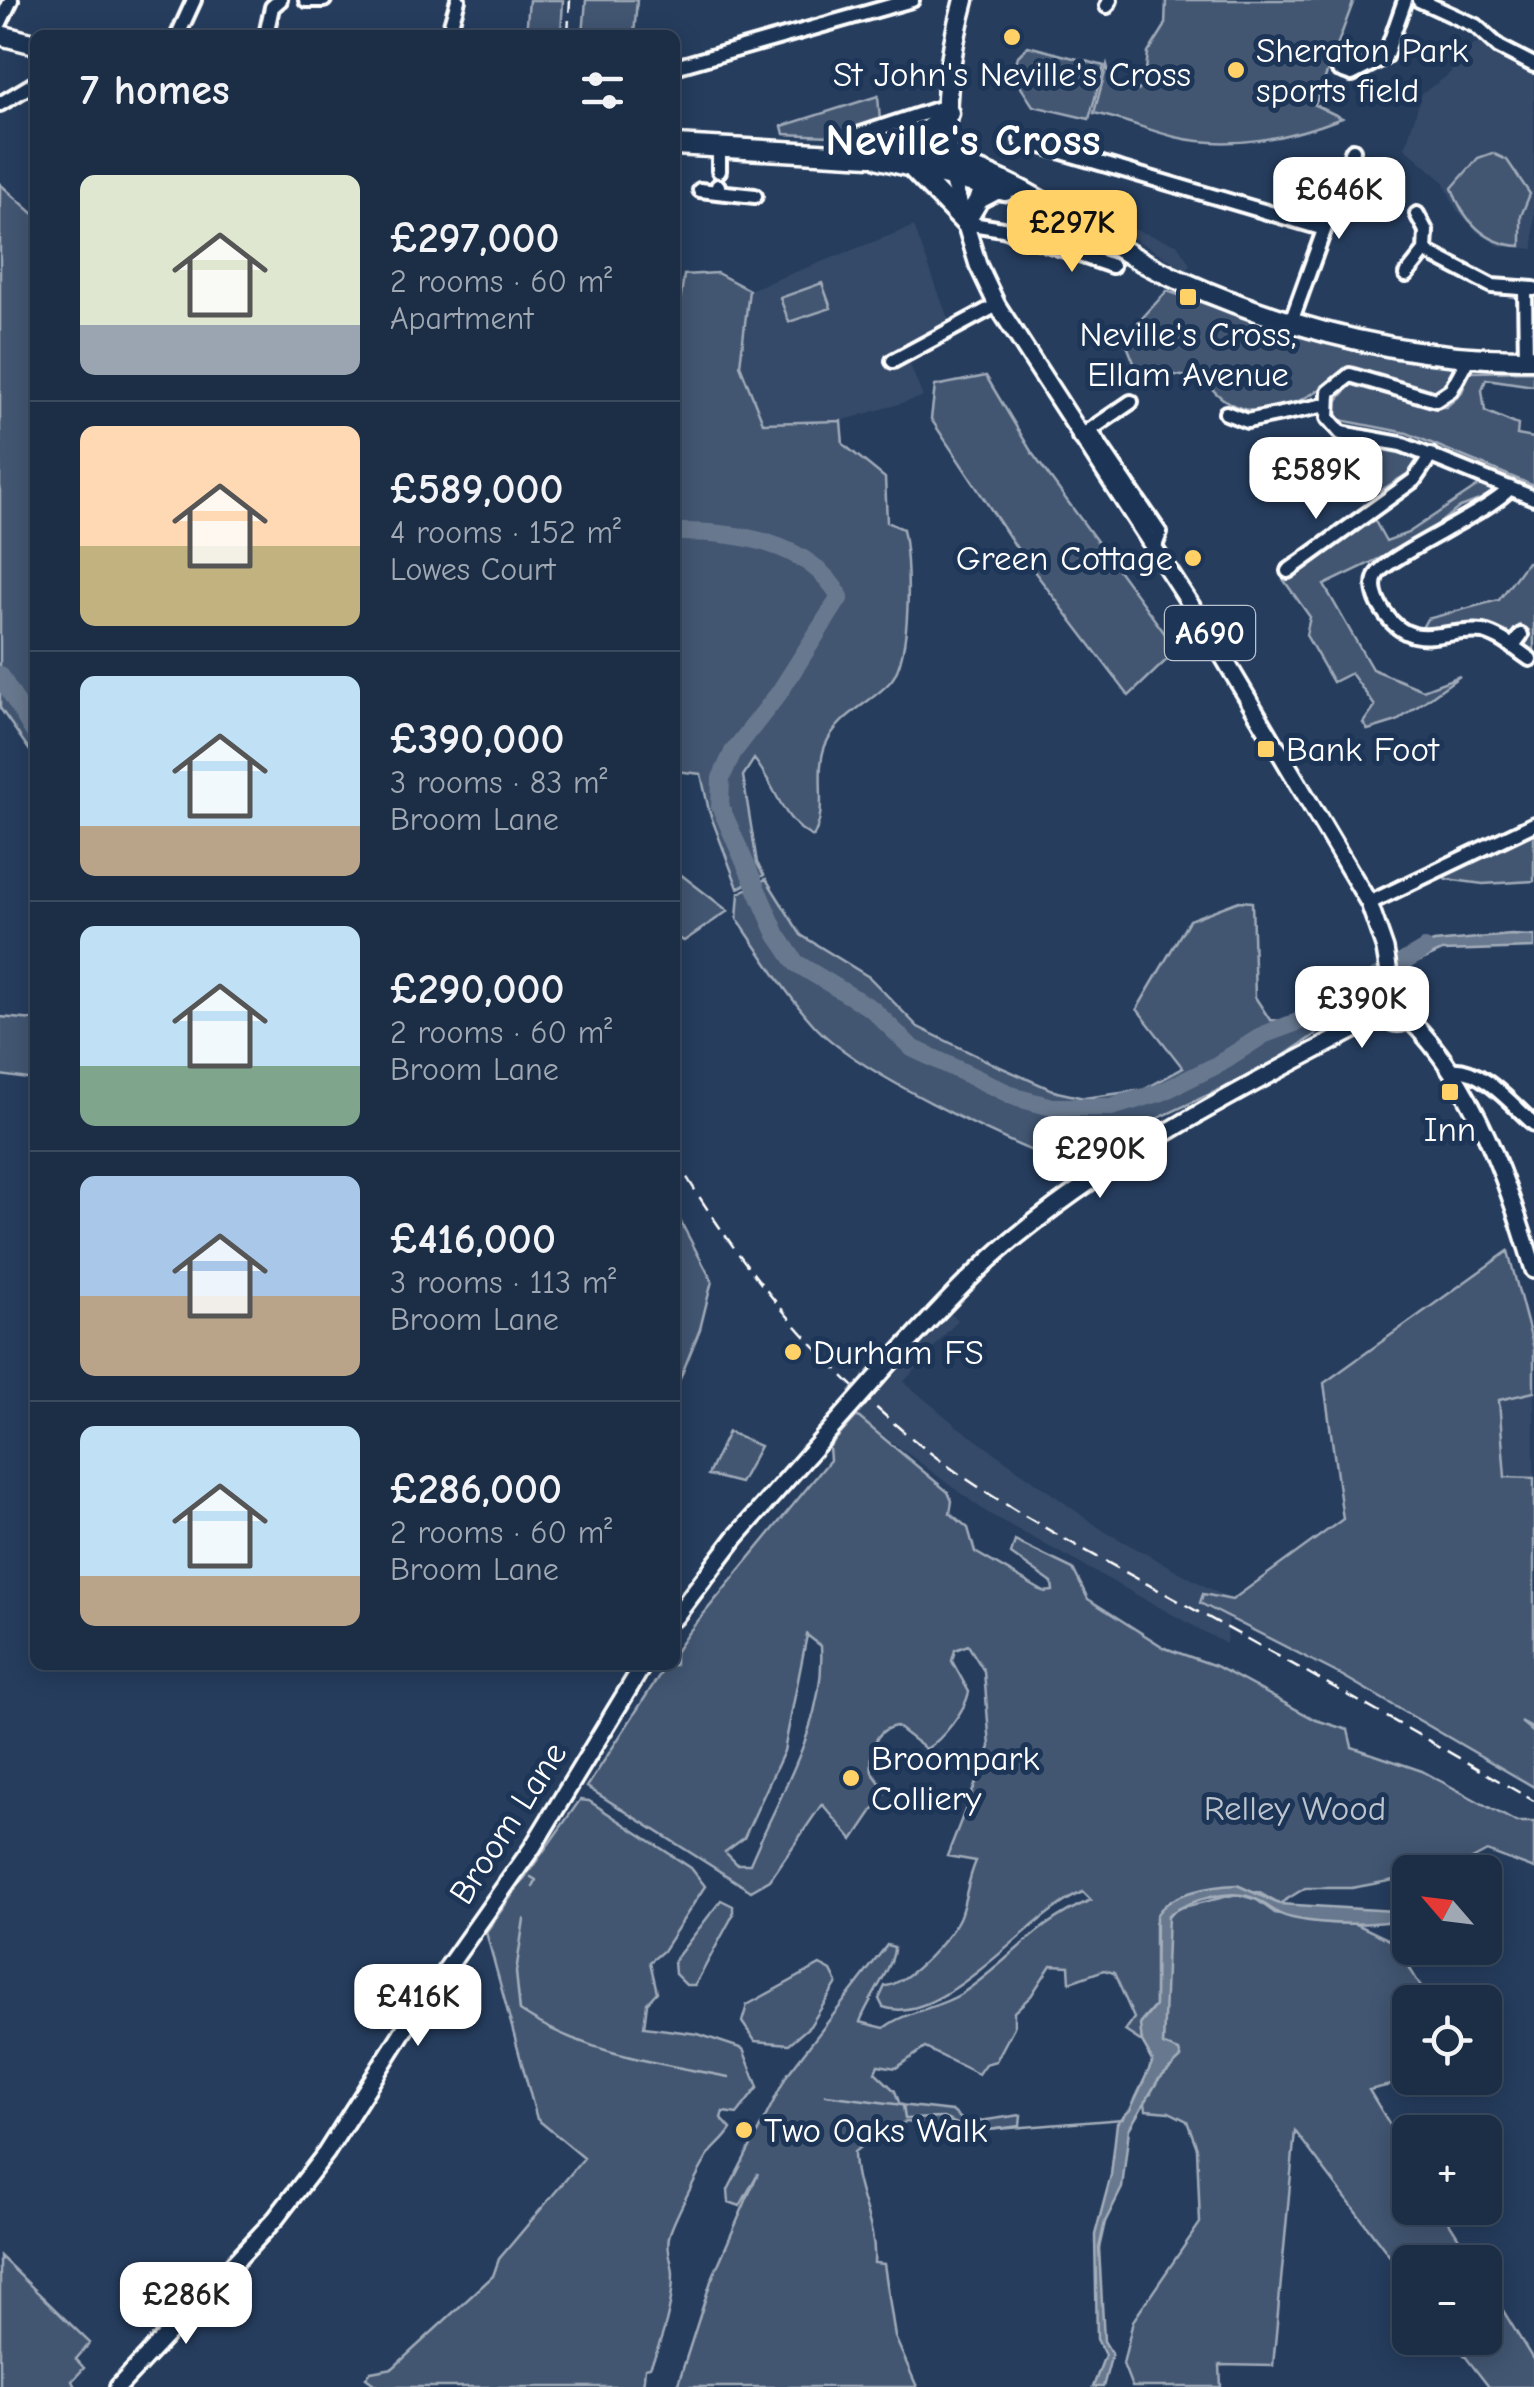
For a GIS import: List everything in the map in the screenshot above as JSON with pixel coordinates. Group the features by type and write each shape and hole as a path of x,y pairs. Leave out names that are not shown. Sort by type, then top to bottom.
{"highway":[{"name":"A690","path":"954,168 949,109 962,0"},
{"path":"0,36 30,43"},
{"path":"898,152 949,109"},
{"path":"680,145 871,156 898,152 1020,193 1180,281 1291,322 1377,346 1468,357 1530,359"},
{"path":"871,156 912,168 954,168 998,189 1020,193"},
{"path":"912,168 964,223 979,200 998,189"}],"main road":[{"name":"A690","path":"954,168 964,223 997,305 1085,434 1209,633 1369,903 1385,949 1392,992 1402,991 1413,1000 1409,1019 1450,1070 1489,1145 1534,1270"},
{"path":"1392,992 1382,1004 1383,1014 1395,1024 1409,1019"},
{"path":"680,1610 735,1538 887,1366 1014,1238 1084,1185 1177,1124 1383,1014"},
{"name":"Broom Lane","path":"119,2385 276,2218 326,2154 408,2022 532,1848 640,1670"}],"street":[{"path":"0,23 11,0"},
{"path":"180,30 194,0"},
{"path":"267,30 272,7 280,0"},
{"path":"306,0 324,0"},
{"path":"449,30 458,0"},
{"path":"680,66 912,0"},
{"path":"1338,69 1352,74 1384,57 1405,0"},
{"path":"1419,0 1476,26 1498,47 1534,65"},
{"path":"0,104 30,86"},
{"path":"855,136 949,109"},
{"path":"1021,140 1322,228"},
{"path":"719,171 720,147"},
{"path":"1291,322 1353,150"},
{"path":"700,190 755,196"},
{"path":"1406,274 1425,251 1426,231 1417,214"},
{"path":"964,223 1003,229 1112,266"},
{"path":"1045,243 1052,238 1074,241 1086,230"},
{"path":"1425,251 1492,286 1529,290 1530,359"},
{"path":"893,361 997,305"},
{"path":"1468,357 1451,390 1436,400 1350,376 1329,392 1328,418 1341,434 1376,438 1431,455 1534,498"},
{"path":"1085,434 1131,402"},
{"path":"1226,414 1246,428 1326,405"},
{"path":"1288,570 1414,480 1431,455"},
{"path":"1510,488 1498,501 1385,565 1376,576 1374,590 1386,616 1408,633 1444,638 1482,632 1530,659"},
{"path":"1512,647 1521,635"},
{"path":"1369,903 1534,824"},
{"path":"1450,1070 1466,1070 1481,1078 1534,1124"}],"shaded area":[{"path":"1475,43 1492,47 1534,72 1534,249 1499,246 1478,233 1456,209 1443,181 1405,148 1422,93 1447,76"},
{"path":"914,226 949,321 903,347 923,397 841,421 763,423 740,366 749,290"},
{"path":"1118,229 1133,229 1177,244 1190,264 1187,270"},
{"path":"1534,936 1534,948 1442,951 1407,967 1402,954 1434,942"},
{"path":"951,1314 958,1320 904,1382 957,1426 1104,1531 1231,1600 1226,1644 986,1512 857,1416"},
{"path":"1534,1392 1534,1478 1505,1477 1499,1399"},
{"path":"1237,1885 1279,1904 1392,1911 1392,1921 1351,1924 1306,1921 1282,1915 1258,1900 1236,1894 1200,1900 1168,1915 1163,2045 1179,2051 1181,2058 1158,2080 1129,2129 1122,2188 1105,2222 1099,2248 1104,2341 1112,2354 1103,2387 1093,2387 1105,2355 1097,2339 1095,2235 1111,2175 1117,2123 1130,2110 1153,2061 1142,2042 1140,2025 1155,2006 1156,1916 1171,1901 1204,1889"}],"green space":[{"path":"529,0 563,0 561,30 526,30"},
{"path":"586,0 637,0 634,30 583,30"},
{"path":"1166,0 1354,0 1315,105 1342,118 1281,136 1217,142 1175,137 1094,113 1107,65 1112,85 1138,90 1144,87 1148,53 1165,26"},
{"path":"1028,46 1104,66 1089,119 1033,106 1013,75 1018,56"},
{"path":"878,96 880,121 831,136 784,134 782,126"},
{"path":"1492,153 1507,160 1530,194 1521,216 1521,246 1497,241 1477,228 1462,210 1452,188 1478,158"},
{"path":"0,184 30,211 30,751 0,708"},
{"path":"717,273 749,290 740,365 763,423 841,421 843,444 885,478 887,522 903,529 907,563 906,630 898,668 883,689 830,735 822,757 820,815 813,837 786,813 754,759 743,776 757,863 764,875 738,888 709,811 701,774 680,772 680,302 684,275"},
{"path":"822,283 831,308 789,322 780,298"},
{"path":"1167,291 1359,352 1458,366 1452,381 1437,392 1350,368 1295,403 1257,411 1238,407 1220,397 1204,379 1153,372 1139,375 1124,338"},
{"path":"1534,371 1534,386 1486,379 1482,390 1485,411 1518,425 1517,435 1534,438 1534,486 1407,433 1340,420 1333,406 1353,382 1432,407 1446,407 1461,394 1470,372"},
{"path":"986,376 1032,453 1177,650 1129,696 1018,550 931,419 935,386"},
{"path":"1353,444 1419,457 1421,465 1380,491 1342,446"},
{"path":"1484,482 1493,484 1498,493 1460,507 1416,541 1324,585 1372,669 1423,690 1460,676 1397,721 1368,730 1363,723 1375,706 1351,673 1333,682 1306,635 1310,617 1283,579 1371,514 1386,541 1408,533"},
{"path":"1527,562 1534,562 1534,655 1522,644 1525,630 1520,625 1508,636 1477,623 1448,630 1422,628 1427,619 1499,600"},
{"path":"1534,828 1534,881 1483,884 1446,879 1442,872"},
{"path":"680,874 728,911 684,941 680,939"},
{"path":"766,879 801,935 869,977 918,1027 1057,1092 1084,1098 1143,1090 1183,1068 1137,1009 1189,920 1239,901 1252,902 1255,997 1270,1020 1309,1023 1319,1032 1262,1070 1062,1163 895,1083 814,1025 737,919 739,893"},
{"path":"0,1017 30,1020 30,1079 0,1075"},
{"path":"680,1220 712,1281 700,1329 680,1379"},
{"path":"1508,1251 1534,1349 1534,1392 1499,1400 1505,1477 1534,1478 1534,1729 1521,1722 1534,1733 1534,1787 1343,1676 1200,1603 1203,1594 1232,1600 1343,1519 1324,1383"},
{"name":"Relley Wood","path":"857,1416 948,1492 952,1501 950,1513 968,1528 975,1552 1044,1592 1053,1591 1052,1583 1011,1554 1015,1541 1073,1569 1088,1599 1165,1648 1216,1666 1316,1720 1348,1730 1352,1747 1422,1771 1516,1822 1534,1822 1534,1869 1487,1851 1480,1855 1392,1855 1392,1880 1352,1888 1305,1888 1279,1904 1258,1892 1169,1902 1155,1924 1155,2006 1141,2022 1142,2042 1125,2031 1134,2018 1114,1973 1104,1970 1070,1982 1069,1966 1051,1965 1031,1996 1014,2012 1014,2027 996,2061 985,2064 978,2074 925,2048 896,2068 878,2065 875,2072 895,2091 900,2105 952,2111 966,2123 1021,2115 1020,2126 973,2132 907,2122 884,2128 854,2152 874,2263 884,2264 895,2337 917,2387 677,2387 711,2281 758,2173 740,2206 729,2202 728,2190 787,2075 887,1945 894,1947 893,1955 860,2022 884,2028 961,1994 1053,1920 1091,1900 1083,1892 1061,1904 985,1966 932,2001 907,2009 883,2007 879,1999 885,1986 905,1978 929,1957 961,1913 976,1861 947,1856 990,1747 984,1671 968,1645 955,1650 952,1661 969,1692 958,1716 939,1739 926,1749 896,1726 882,1732 873,1749 872,1772 886,1791 853,1840 822,1804 770,1880 751,1891 587,1787 663,1670 680,1670 680,1645 830,1460 829,1447","holes":["807,1635 821,1646 816,1704 798,1758 750,1864 737,1864 725,1852 744,1838 784,1751"]},
{"path":"728,1432 760,1446 740,1483 708,1475"},
{"path":"580,1800 589,1801 691,1868 705,1886 663,1951 650,1962 657,1992 647,2003 644,2027 698,2034 743,2049 758,2087 737,2114 723,2112 721,2118 731,2129 707,2158 671,2230 671,2298 659,2346 650,2367 645,2368 643,2387 378,2387 366,2378 371,2372 393,2368 493,2276 499,2259 584,2158 537,2119 486,1932"},
{"path":"1237,1894 1257,1900 1275,1913 1330,1923 1350,1921 1392,1941 1392,1965 1408,1965 1420,1985 1392,1985 1392,2085 1369,2090 1392,2128 1392,2225 1451,2225 1463,2245 1392,2245 1392,2259 1295,2131 1273,2366 1220,2365 1221,2387 1132,2387 1123,2364 1133,2321 1200,2223 1197,2148 1187,2121 1169,2112 1146,2110 1145,2103 1158,2080 1181,2057 1163,2046 1165,1921 1175,1909"},
{"path":"721,1900 733,1906 733,1915 695,1985 686,1985 675,1974 674,1961"},
{"path":"820,1965 831,1971 837,1983 810,2026 789,2044 755,2041 742,2022 747,2005"},
{"path":"0,2256 90,2343 76,2359 84,2368 72,2381 75,2387 0,2387"},
{"path":"1502,2309 1534,2361 1534,2387 1489,2387 1464,2355 1502,2355"}],"waterway":[{"path":"680,532 721,534 768,543 809,563 840,597 779,693 733,752 721,778 720,806 777,935 796,963 872,1009 912,1048 1018,1098 1052,1107 1111,1107 1162,1092 1215,1066 1265,1034 1308,1018 1425,949"},
{"path":"0,675 30,726"},
{"path":"531,1877 536,1880 533,1887"},
{"path":"524,1919 516,1972 520,2011 594,2046 729,2077"},
{"path":"826,2095 903,2105 905,2119 943,2118 973,2131 1123,2119"}],"railway":[{"path":"568,30 570,0"},
{"path":"680,1166 748,1267 803,1333 863,1396 929,1452 1035,1522 1534,1801"}],"place":[{"name":"St John's Neville's Cross","path":"1012,37"},
{"name":"Sheraton Park sports field","path":"1236,70"},
{"name":"Neville's Cross, Ellam Avenue","path":"1188,297"},
{"name":"Green Cottage","path":"1193,558"},
{"name":"Bank Foot","path":"1266,749"},
{"name":"Inn","path":"1450,1092"},
{"name":"Durham FS","path":"793,1352"},
{"name":"Broompark Colliery","path":"851,1778"},
{"name":"Two Oaks Walk","path":"744,2130"}],"district":[{"name":"Neville's Cross","path":"963,140"}]}
